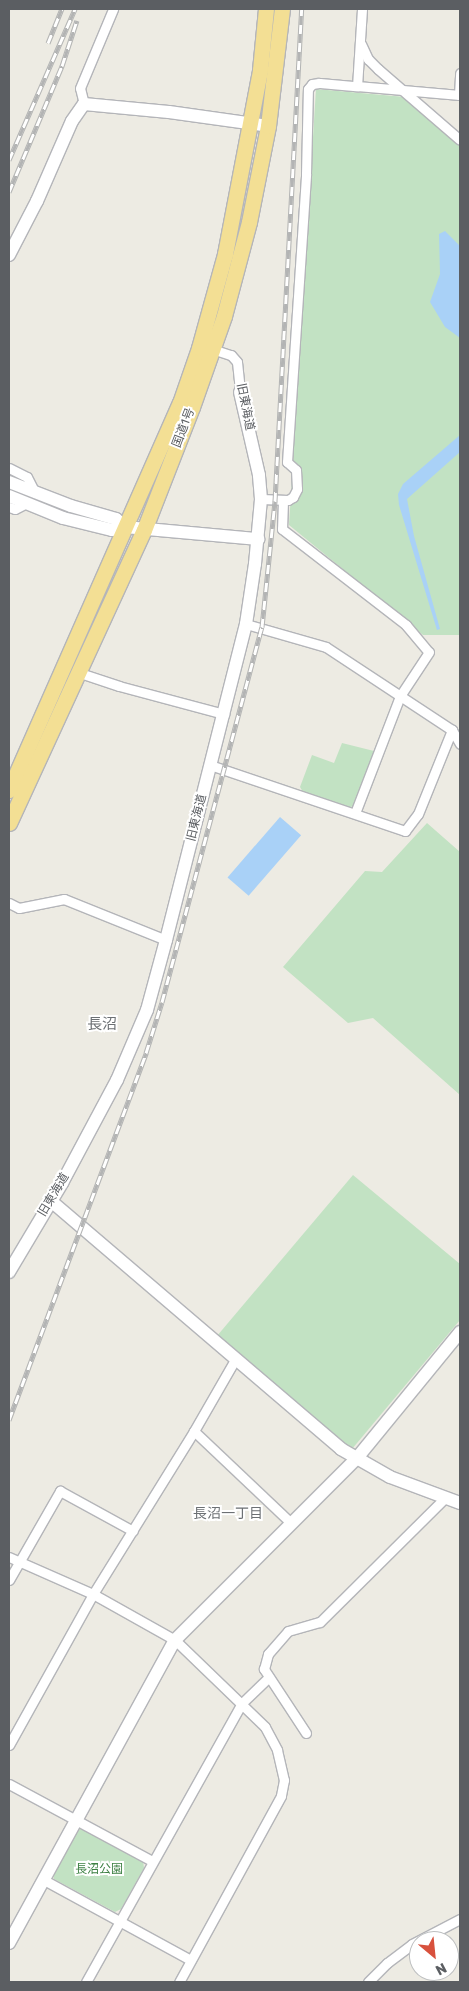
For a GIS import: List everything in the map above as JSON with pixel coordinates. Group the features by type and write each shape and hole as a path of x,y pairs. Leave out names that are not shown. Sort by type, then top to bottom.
{"highway":[{"name":"国道1号","path":"9,790 180,403 199,348 225,254 260,70 266,9"},
{"name":"国道1号","path":"9,823 144,530 224,316 250,222 268,126 282,9"}],"street":[{"path":"9,255 37,201 72,121 84,104 80,88 113,9"},
{"path":"357,86 362,9"},
{"path":"360,42 368,59 460,140"},
{"path":"261,499 283,501 293,498 298,477 296,470 287,462 306,174 308,89 312,84 319,83 460,95 460,73"},
{"path":"84,104 102,104 268,126"},
{"name":"旧東海道","path":"9,1272 93,1127 131,1050 147,1010 246,624 258,539 261,499 259,475 240,392 237,362 231,355 212,349"},
{"path":"9,468 27,477 31,498"},
{"path":"9,482 31,498"},
{"path":"9,496 31,498 116,519 125,526 144,530 258,539"},
{"path":"9,507 15,509 31,498"},
{"path":"283,501 282,528 406,625 429,652 400,696 355,813"},
{"path":"246,624 326,647 452,730 460,744"},
{"path":"77,672 119,686 224,714"},
{"path":"210,765 405,831 418,814 452,730"},
{"path":"9,903 19,908 64,899 166,940"},
{"path":"51,1201 236,1358 312,1426 357,1458 390,1477 460,1503"},
{"path":"9,1943 175,1640 357,1458 460,1332"},
{"path":"9,1745 94,1594 194,1431 236,1358"},
{"path":"194,1431 291,1523"},
{"path":"9,1580 60,1490 133,1531"},
{"path":"306,1733 264,1669 264,1663 277,1643 288,1631 320,1622 445,1498"},
{"path":"9,1557 94,1594 175,1640 242,1703 272,1737 282,1764 284,1780 281,1796 179,1982"},
{"path":"86,1982 242,1703 269,1677"},
{"path":"9,1784 152,1861"},
{"path":"44,1880 190,1960"},
{"path":"368,1982 386,1963 412,1944 460,1919"}],"green space":[{"path":"316,89 405,97 460,146 460,635 423,635 289,525"},
{"path":"342,743 374,751 353,806 349,808 303,792 300,787 312,755 334,763"},
{"path":"427,823 460,852 460,1095 373,1018 348,1023 283,967 365,871 382,872"},
{"path":"353,1175 460,1264 460,1320 352,1449 217,1336"},
{"name":"長沼公園","path":"82,1828 143,1861 144,1868 121,1909 115,1912 54,1879 53,1873 77,1831"}],"water":[{"path":"445,231 460,246 460,338 445,327 430,302 440,274 439,234"},
{"path":"460,435 460,452 407,499 414,536 440,629 437,630 399,505 398,494 403,484"},
{"path":"280,817 301,835 249,896 228,877"}],"railway":[{"path":"48,43 62,9"},
{"path":"9,160 75,9"},
{"path":"9,1420 146,1053 162,1002 262,627 275,501 302,9"},
{"path":"9,192 62,66 77,20"}],"district":[{"name":"長沼","path":"102,1025"},
{"name":"長沼一丁目","path":"228,1514"}]}
